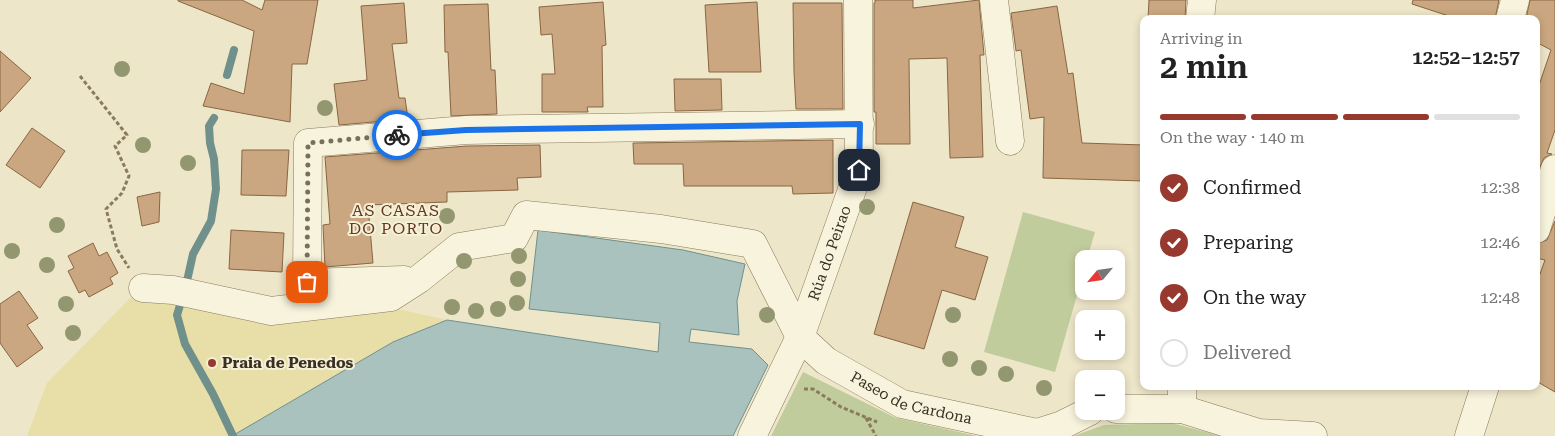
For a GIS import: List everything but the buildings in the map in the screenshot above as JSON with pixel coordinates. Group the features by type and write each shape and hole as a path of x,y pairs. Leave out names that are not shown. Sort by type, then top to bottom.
{"street":[{"name":"Rúa do Peirao","path":"752,436 800,337 859,170 858,0"},
{"path":"994,0 1010,141"},
{"path":"1200,15 1202,0"},
{"path":"1511,15 1515,0"},
{"path":"419,279 307,282 308,143 466,130 860,124"},
{"path":"1540,216 1555,169"},
{"name":"Paseo de Cardona","path":"419,279 459,247 514,238 526,215 661,229 753,244 800,337 826,362 902,404 1037,433 1075,418"},
{"path":"142,288 173,290 271,311 391,298 419,279"},
{"path":"1469,436 1484,390"},
{"path":"1125,408 1182,398 1260,433 1313,436"}],"path":[{"path":"80,76 127,135 115,146 129,176 122,193 106,209 117,249 142,288"},
{"path":"802,390 813,389 842,407 883,425"},
{"path":"866,417 876,436"}],"green space":[{"path":"1023,212 1095,232 1090,250 1075,250 1076,300 1055,372 984,352"},
{"path":"803,372 896,418 977,436 771,436"},
{"path":"1172,423 1221,436 1073,436 1104,425"}],"sand":[{"name":"Praia de Penedos","path":"139,289 389,307 447,320 392,342 233,436 27,436 47,383"}],"water":[{"path":"538,230 683,250 745,264 737,301 739,335 691,329 689,342 752,349 768,365 733,436 232,436 393,342 447,320 658,352 660,323 529,309"}],"waterway":[{"path":"227,75 234,50"},
{"path":"187,281 193,254 211,221 216,189 209,126 214,118"},
{"path":"182,299 177,315 185,344 213,394 233,436"}],"way so far":[{"path":"307,282 308,143 397,135"}],"place":[{"name":"Praia de Penedos","path":"212,363"}],"district":[{"name":"AS CASAS DO PORTO","path":"396,219"}],"route":[{"path":"397,135 466,130 860,124 859,170"}]}
